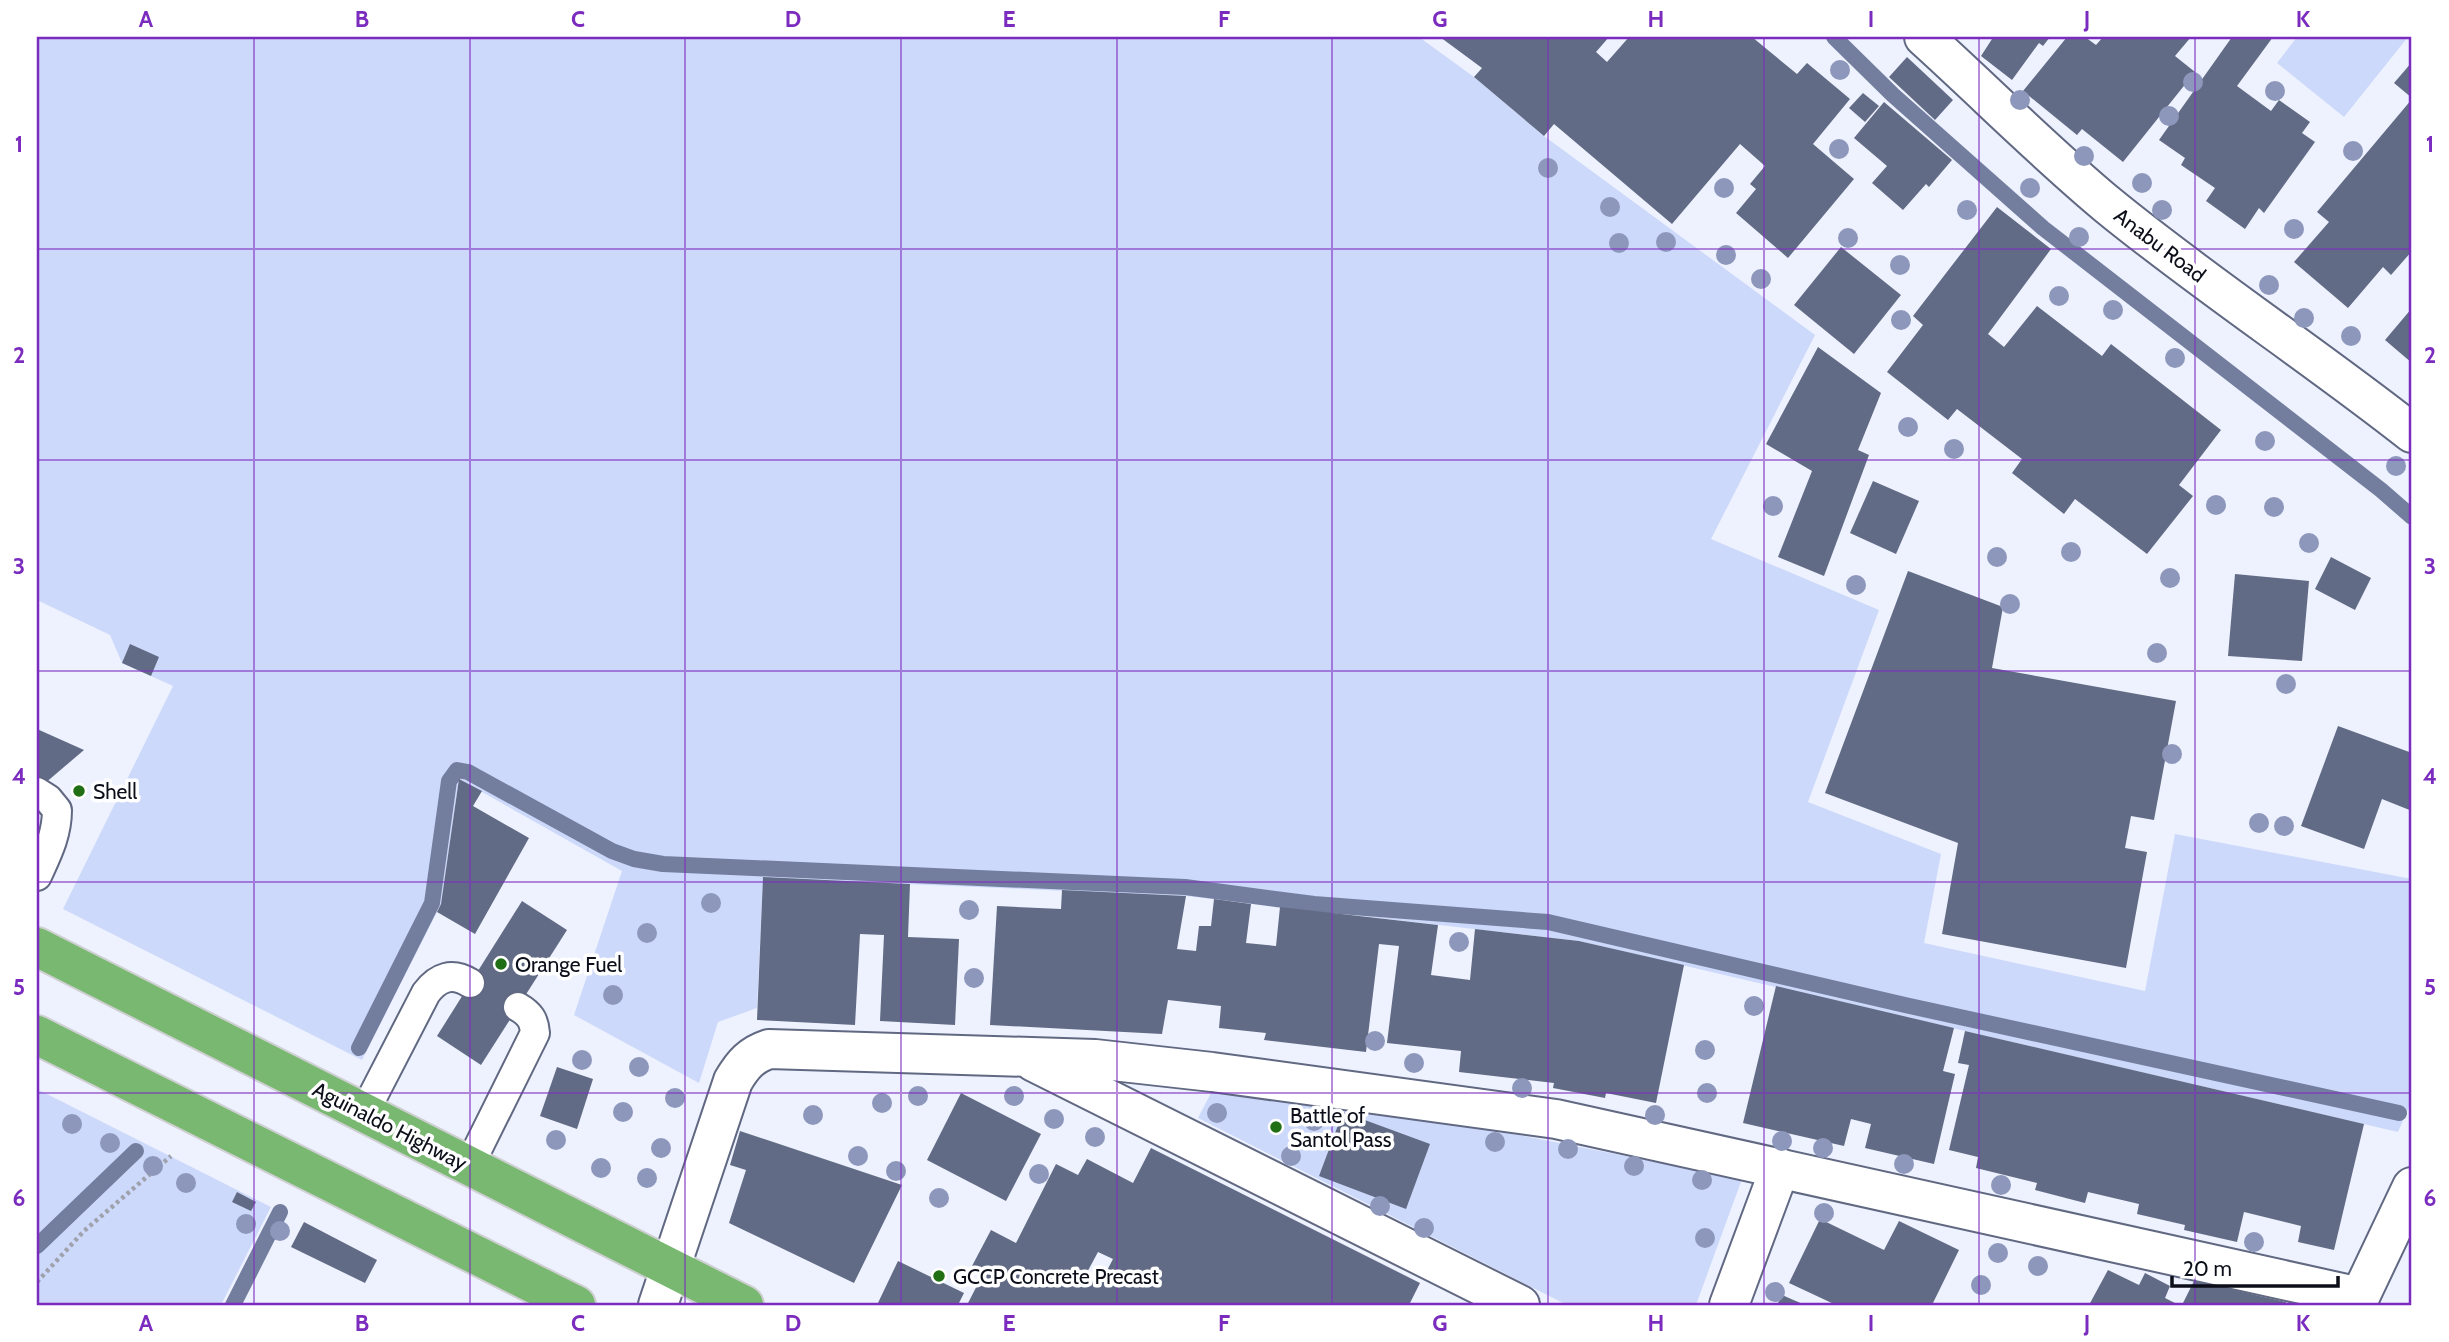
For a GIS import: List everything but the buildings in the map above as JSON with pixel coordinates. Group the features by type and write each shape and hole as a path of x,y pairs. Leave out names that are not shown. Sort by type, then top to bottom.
{"highway":[{"name":"Aguinaldo Highway","path":"37,947 744,1305"},
{"path":"37,1035 576,1305"}],"street":[{"name":"Anabu Road","path":"1924,37 2108,205 2412,433"},
{"path":"658,1305 733,1080 742,1065 754,1054 769,1049 1023,1056 1153,1064 1521,1114 1595,1127 1780,1168 2358,1301 2412,1187"},
{"path":"1023,1056 1520,1305"},
{"path":"1729,1305 1780,1168"}],"lane":[{"path":"37,792 48,799 57,810 57,827 37,876"},
{"path":"364,1113 433,984 453,976 470,983"},
{"path":"468,1166 535,1033 529,1014 518,1007"}],"path":[{"path":"37,1282 84,1231 171,1156"}],"shaded area":[{"path":"37,37 1419,37 1474,77 1544,136 1815,335 1711,539 1879,610 1808,802 1941,854 1924,943 2145,991 2175,834 2412,879 2412,1100 2398,1132 1579,941 1186,896 763,878 757,1008 718,1022 699,1083 574,1015 622,871 459,779 441,904 362,1060 63,909 173,686 122,663 110,635 37,600"},
{"path":"2297,37 2408,37 2344,117 2277,63"},
{"path":"37,1089 271,1207 221,1305 37,1305"},
{"path":"1212,1091 1504,1132 1742,1179 1696,1305 1567,1305 1198,1118"}],"waterway":[{"path":"1834,37 1893,95 2043,228 2381,490 2412,517"},
{"path":"359,1048 432,903 449,781 457,770 468,772 612,851 634,859 663,864 1185,887 1314,904 1548,922 1905,1005 2399,1113"},
{"path":"37,1246 136,1151"},
{"path":"233,1305 280,1212"}],"place":[{"name":"Shell","path":"79,791"},
{"name":"Orange Fuel","path":"501,964"},
{"name":"Battle of Santol Pass","path":"1276,1127"},
{"name":"GCCP Concrete Precast","path":"939,1276"}]}
